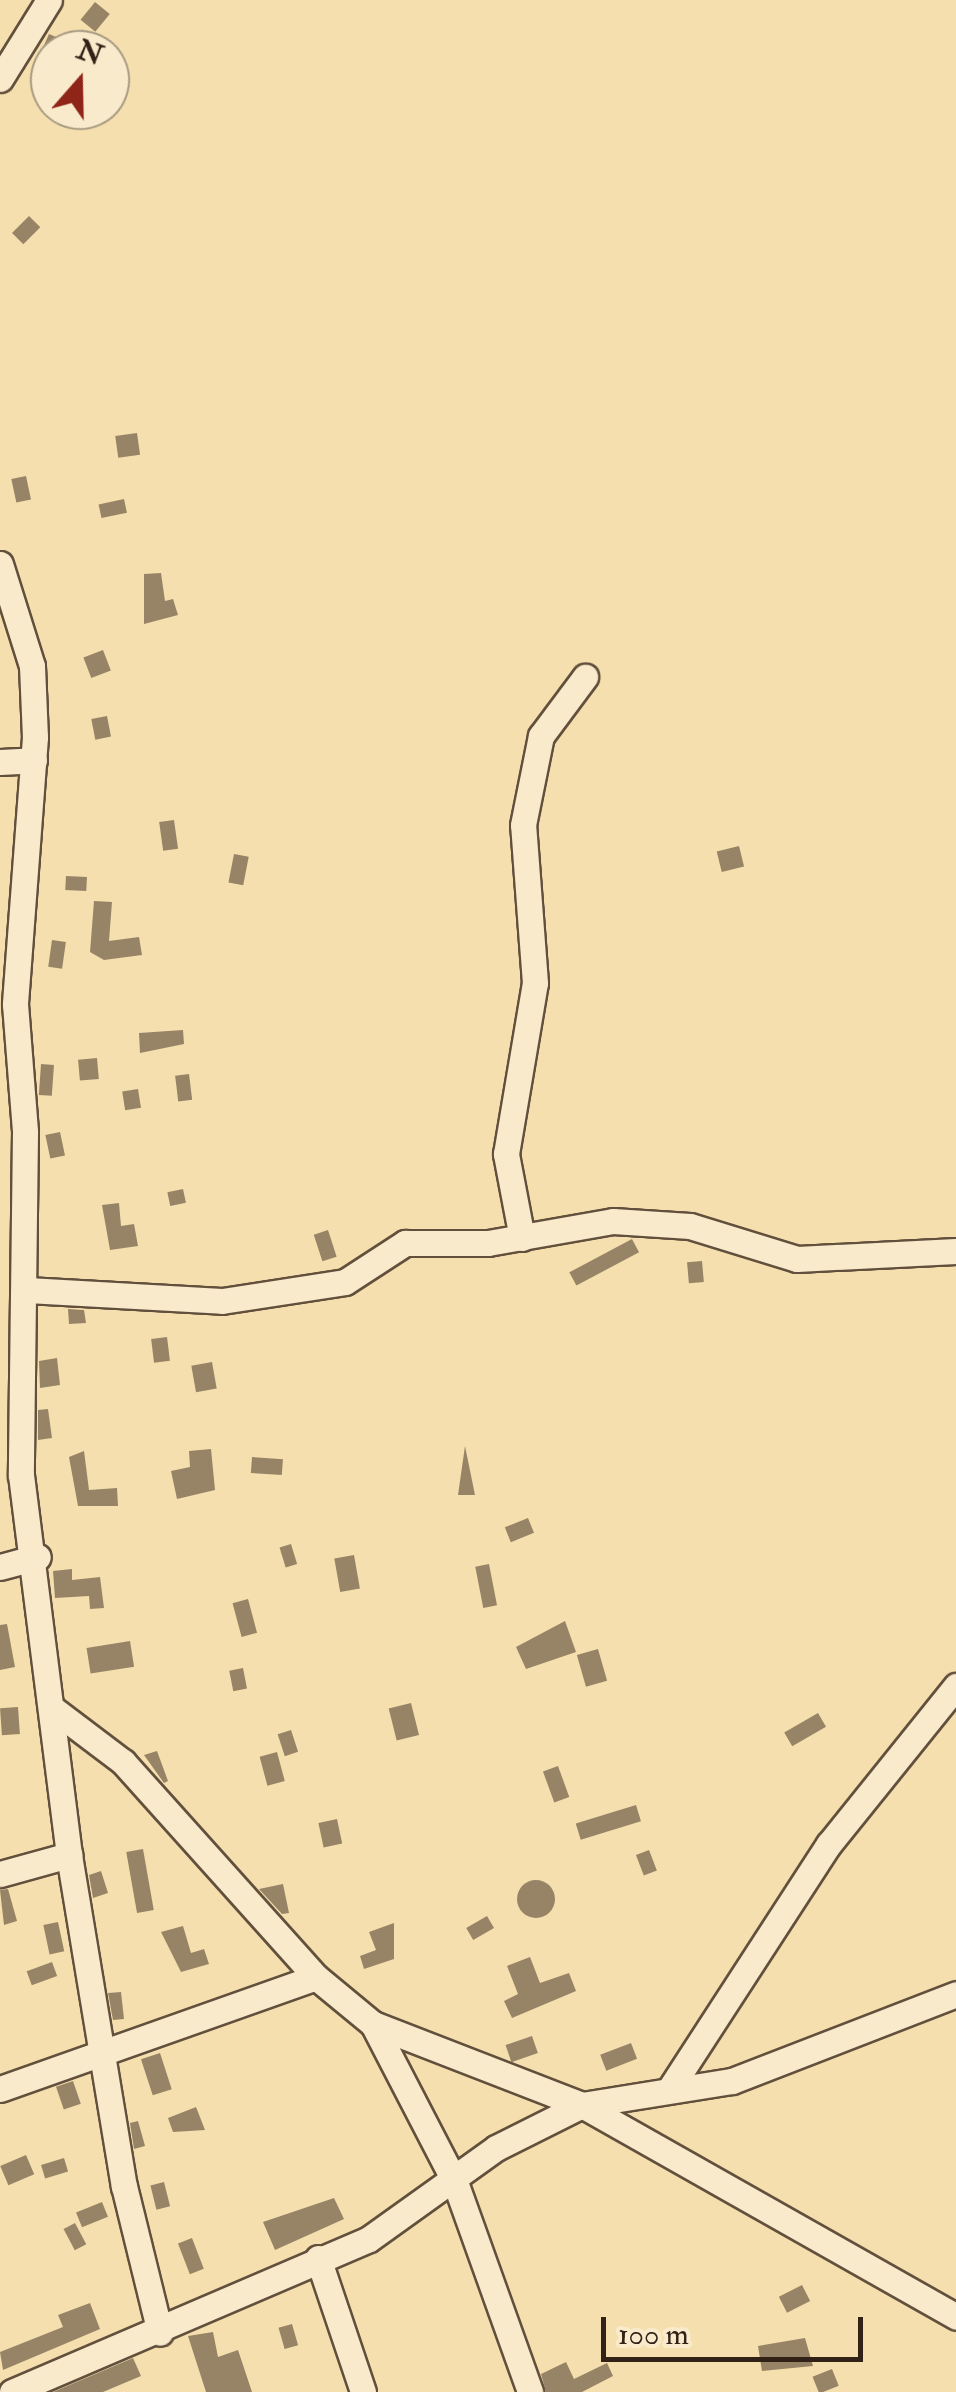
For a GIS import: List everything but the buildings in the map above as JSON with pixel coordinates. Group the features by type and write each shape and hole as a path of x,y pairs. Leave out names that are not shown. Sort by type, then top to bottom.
{"street":[{"path":"0,79 49,0"},
{"path":"0,564 32,666 34,760 10,1084 27,1290 22,1475 38,1558 69,1856 160,2333"},
{"path":"522,1238 506,1154 535,983 523,825 540,736 585,677"},
{"path":"0,762 34,760"},
{"path":"27,1290 222,1301 345,1282 405,1243 522,1238 648,1220 797,1260 956,1251"},
{"path":"0,1250 24,1230"},
{"path":"0,1567 38,1558"},
{"path":"671,2087 830,1844 956,1686"},
{"path":"54,1709 173,1814 316,1977 374,2024 582,2105 956,2318"},
{"path":"0,1874 69,1856"},
{"path":"0,2088 316,1977"},
{"path":"12,2392 160,2333 318,2258 369,2239 455,2182 496,2148 582,2105 671,2087 732,2081 956,1994"},
{"path":"374,2024 455,2182 530,2392"},
{"path":"318,2258 363,2392"}]}
